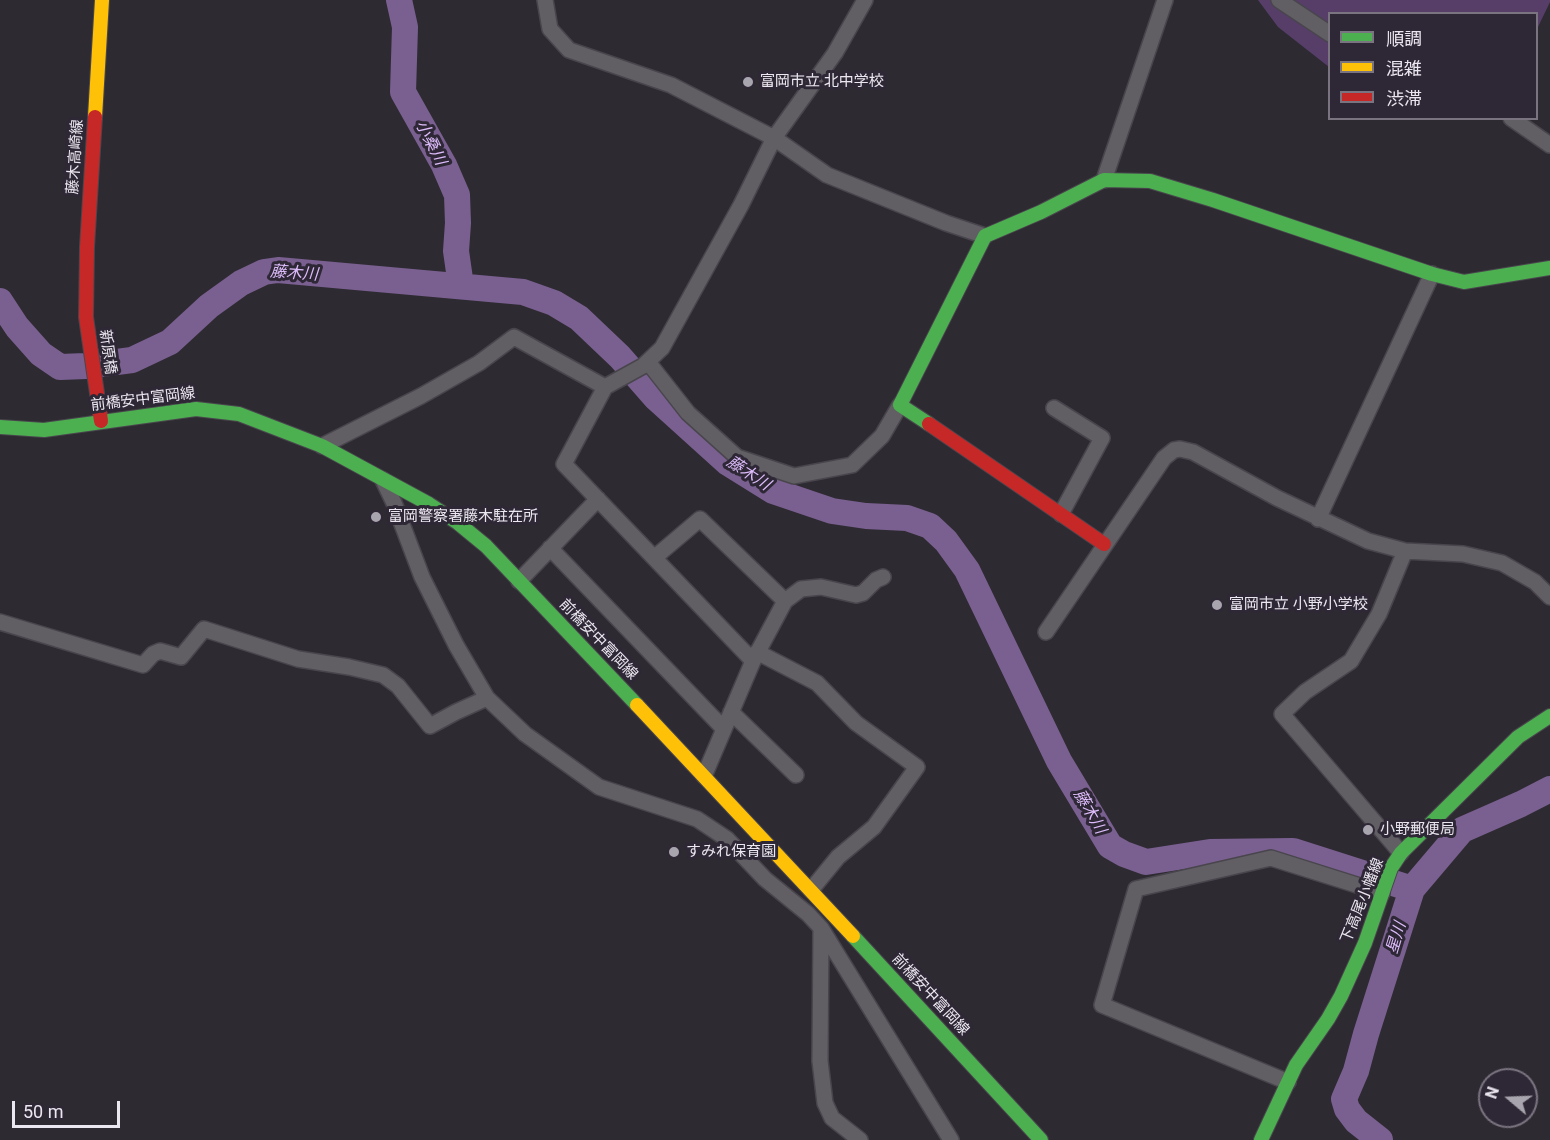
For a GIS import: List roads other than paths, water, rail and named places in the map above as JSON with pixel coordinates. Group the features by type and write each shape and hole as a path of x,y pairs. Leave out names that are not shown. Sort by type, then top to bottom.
{"main road":[{"name":"藤木高崎線","path":"86,317 87,247 102,0"},
{"path":"1104,544 968,448 900,405 985,236 1041,212 1104,180 1150,181 1432,274 1464,282 1550,268"},
{"name":"新原橋","path":"86,317 101,421"},
{"name":"前橋安中富岡線","path":"0,427 44,430 196,409 221,410 256,419 322,446 429,504 458,523 486,546 704,776 1041,1140"},
{"name":"下高尾小幡線","path":"1262,1140 1296,1065 1341,996 1365,943 1391,868 1401,853 1518,737 1550,716"}],"street":[{"path":"545,0 550,29 569,50 671,85 774,138 827,175 946,223 985,236"},
{"path":"811,890 838,857 874,827 917,767 856,723 817,683 755,657 654,558 564,464 605,387 645,364 662,348 741,205 774,138 835,52 866,0"},
{"path":"1104,180 1165,0"},
{"path":"1279,0 1328,33"},
{"path":"1514,120 1550,145"},
{"path":"1318,519 1432,274"},
{"path":"322,446 469,369 514,337 605,387"},
{"path":"645,364 688,413 737,457 794,476 852,465 882,436 900,405"},
{"path":"1054,408 1102,438 1061,514"},
{"path":"1046,632 1164,458 1174,450 1180,449 1193,452 1318,519 1368,541 1405,551 1463,554 1502,563 1536,582 1550,597"},
{"path":"383,480 422,577 456,645 487,698 525,734 599,787 696,819 728,839 765,879 808,914 821,928 951,1140"},
{"path":"519,581 598,499"},
{"path":"654,558 700,519 785,601"},
{"path":"550,548 724,729"},
{"path":"1401,853 1282,714 1305,692 1352,661 1379,614 1405,551"},
{"path":"704,776 755,657 785,601 801,589 821,587 856,595 863,593 876,580 883,577"},
{"path":"0,622 144,665 153,654 160,651 181,657 204,629 298,659 383,675 398,686 430,726 487,698"},
{"path":"731,712 796,775"},
{"path":"1288,1082 1102,1005 1136,889 1271,858 1383,890"},
{"path":"835,916 821,928 820,1061 825,1103 832,1118 860,1140"}],"waterway":[{"name":"小桑川","path":"399,0 405,27 403,92 444,165 457,195 456,251 461,286"},
{"name":"藤木川","path":"0,301 17,327 41,354 60,367 132,360 170,342 209,306 241,283 264,272 278,270 523,292 554,303 579,318 620,357 655,397 728,463 773,491 832,511 866,516 907,518 930,526 946,541 967,570 1059,761 1110,846 1146,862 1210,852 1293,851 1412,889"},
{"name":"星川","path":"1380,1140 1356,1121 1347,1109 1344,1099 1356,1071 1412,889 1462,830 1550,789"}],"place":[{"name":"富岡市立 北中学校","path":"748,82"},
{"name":"富岡警察署藤木駐在所","path":"376,517"},
{"name":"富岡市立 小野小学校","path":"1217,605"},
{"name":"小野郵便局","path":"1368,830"},
{"name":"すみれ保育園","path":"674,852"}]}
